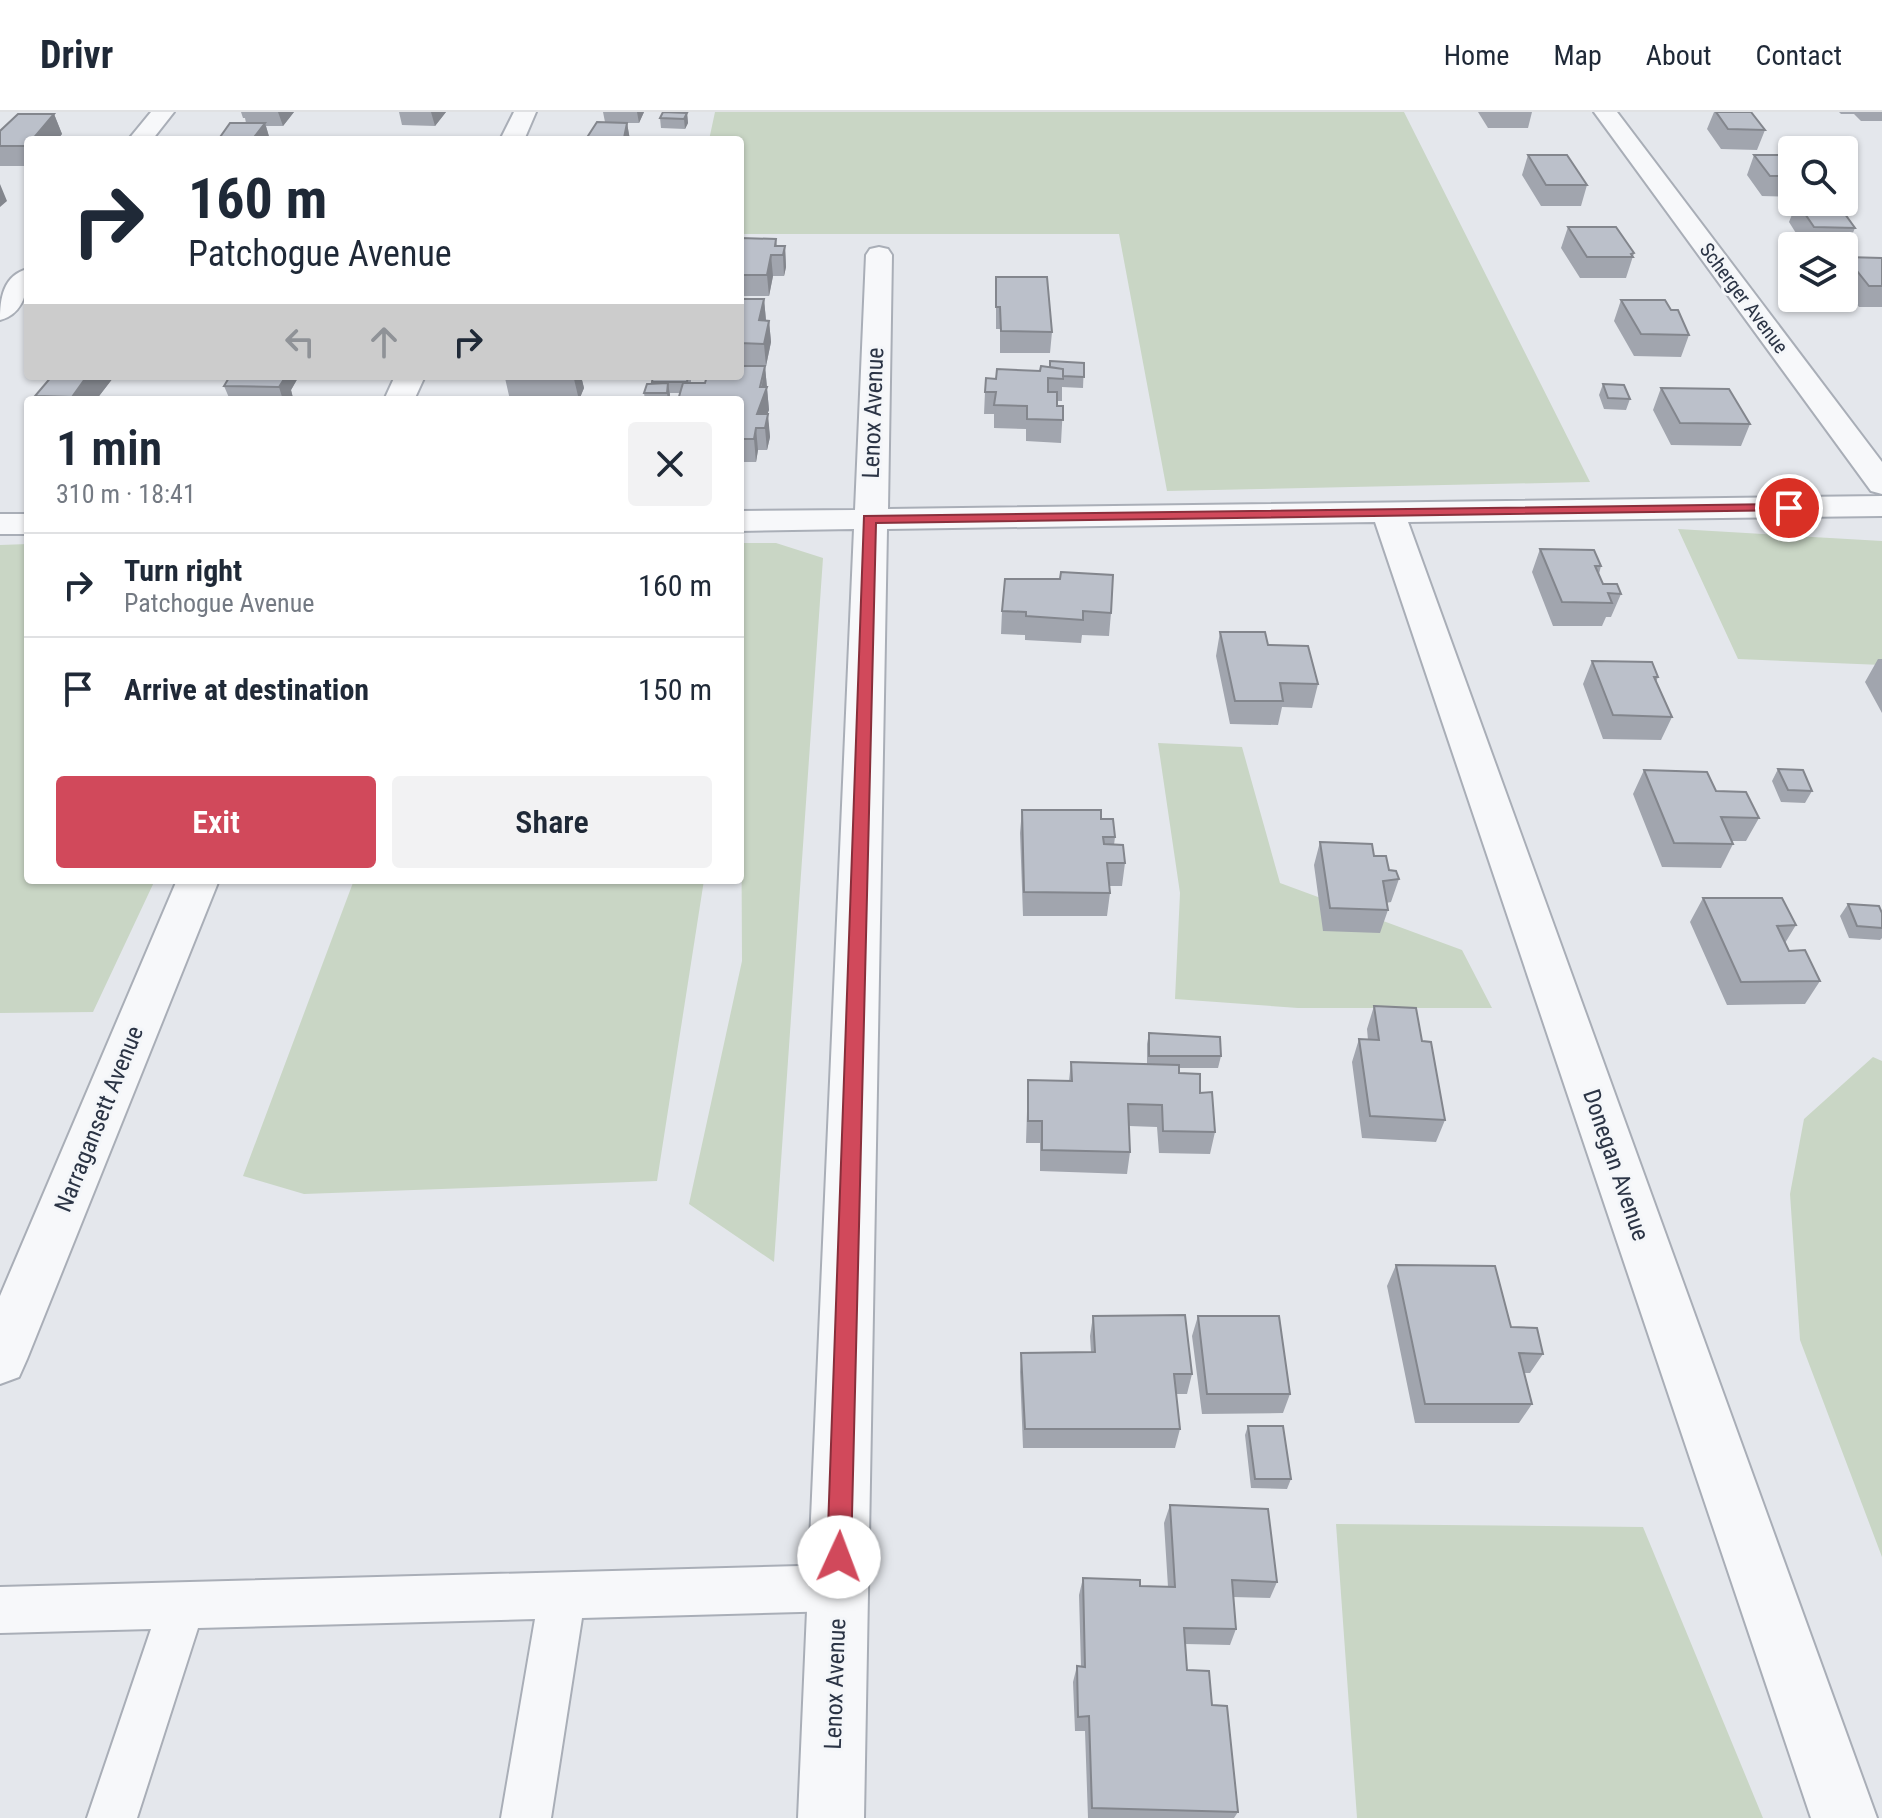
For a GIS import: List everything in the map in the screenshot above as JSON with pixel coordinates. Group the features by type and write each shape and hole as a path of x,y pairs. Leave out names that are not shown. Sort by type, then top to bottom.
{"street":[{"path":"143,136 163,112"},
{"path":"514,136 525,112"},
{"name":"Scherger Avenue","path":"1605,112 1882,484"},
{"name":"Lenox Avenue","path":"831,1818 879,255"},
{"path":"0,312 24,282"},
{"path":"744,521 1882,506"},
{"name":"Donegan Avenue","path":"1388,513 1844,1818"},
{"path":"0,524 24,524"},
{"name":"Narragansett Avenue","path":"0,1359 196,884"}],"lane":[{"path":"0,1610 838,1588"},
{"path":"526,1818 562,1596"},
{"path":"112,1818 182,1605"}],"green space":[{"path":"715,112 1404,112 1590,482 1167,491 1119,234 744,234 744,136 710,136"},
{"path":"1678,529 1882,541 1882,665 1738,659"},
{"path":"744,543 776,543 823,558 774,1262 689,1204 742,961"},
{"path":"24,544 24,884 153,884 93,1012 0,1013 0,545"},
{"path":"1158,743 1242,747 1280,883 1462,950 1492,1008 1298,1008 1175,999 1180,893"},
{"path":"352,884 703,884 657,1181 304,1194 243,1176"},
{"path":"1873,1057 1882,1061 1882,1557 1800,1340 1790,1194 1804,1119"},
{"path":"1336,1524 1643,1527 1763,1818 1357,1818"}],"building":[{"path":"663,112 687,113 684,119 660,118"},
{"path":"1716,112 1751,112 1765,130 1728,129"},
{"path":"18,114 54,114 35,136 24,136 24,146 0,146 0,131"},
{"path":"597,122 627,123 624,136 588,136"},
{"path":"230,123 265,123 255,136 221,136"},
{"path":"1528,155 1567,155 1587,185 1546,185"},
{"path":"1754,155 1778,155 1778,176 1770,176"},
{"path":"1807,216 1846,216 1855,228 1814,227"},
{"path":"1568,227 1616,227 1634,253 1631,254 1633,257 1587,257"},
{"path":"744,238 776,239 775,246 785,246 783,255 771,255 767,275 744,275"},
{"path":"1858,257 1882,258 1882,286 1869,286 1858,272"},
{"path":"996,277 1047,277 1052,332 1001,331 1000,307 996,307"},
{"path":"744,299 764,299 759,320 769,321 764,344 744,343"},
{"path":"1621,300 1665,300 1671,310 1678,310 1689,335 1641,334"},
{"path":"1050,361 1084,363 1084,377 1063,376 1063,369 1050,367"},
{"path":"744,366 765,366 760,387 767,387 757,414 768,414 765,428 756,428 754,439 744,439 744,396 679,396 683,383 705,383 706,380 744,380"},
{"path":"1041,366 1063,369 1063,379 1048,378 1048,392 1057,392 1057,406 1063,406 1063,420 1027,419 1027,406 994,405 996,392 985,392 986,378 996,379 997,369 1040,371"},
{"path":"49,380 84,380 73,396 35,396"},
{"path":"228,380 283,380 279,387 224,386"},
{"path":"652,380 687,380 687,382"},
{"path":"668,383 667,393 644,393 647,384"},
{"path":"1603,384 1624,385 1630,399 1608,398"},
{"path":"1661,388 1729,389 1750,424 1680,423"},
{"path":"1540,549 1594,550 1601,566 1595,566 1603,584 1617,584 1621,594 1608,593 1612,603 1562,602"},
{"path":"1061,572 1113,575 1111,613 1083,611 1083,620 1002,611 1005,579 1060,579"},
{"path":"1220,632 1265,632 1268,645 1308,646 1318,684 1280,683 1283,701 1235,701"},
{"path":"1592,661 1652,662 1658,677 1654,677 1672,717 1613,715"},
{"path":"1778,769 1803,770 1812,791 1788,790"},
{"path":"1644,770 1707,772 1716,791 1746,792 1759,818 1721,817 1733,844 1674,843"},
{"path":"1022,810 1101,810 1101,819 1113,819 1115,837 1103,837 1104,844 1123,845 1125,863 1107,863 1110,893 1024,892"},
{"path":"1320,842 1372,844 1374,856 1386,856 1389,870 1396,871 1399,879 1383,881 1388,910 1330,908"},
{"path":"1703,898 1782,898 1796,925 1777,926 1789,951 1805,950 1820,981 1741,982"},
{"path":"1848,904 1879,906 1882,928 1857,926"},
{"path":"1374,1006 1416,1008 1422,1041 1431,1042 1445,1120 1370,1116 1359,1039 1379,1040"},
{"path":"1149,1033 1220,1037 1221,1056 1149,1056"},
{"path":"1071,1062 1179,1065 1179,1073 1200,1074 1200,1093 1212,1092 1215,1132 1163,1131 1162,1105 1128,1104 1130,1152 1042,1150 1042,1121 1028,1121 1028,1080 1072,1081"},
{"path":"1396,1265 1495,1266 1511,1327 1537,1328 1543,1354 1519,1353 1532,1404 1425,1404"},
{"path":"1185,1315 1192,1374 1174,1374 1180,1429 1025,1429 1021,1353 1095,1352 1093,1316"},
{"path":"1198,1316 1279,1316 1290,1394 1207,1394"},
{"path":"1248,1426 1283,1426 1291,1479 1255,1479"},
{"path":"1170,1505 1268,1509 1277,1582 1232,1580 1236,1629 1184,1628 1187,1670 1209,1671 1212,1705 1227,1706 1238,1812 1092,1808 1089,1716 1078,1717 1077,1666 1085,1667 1083,1578 1140,1580 1140,1586 1175,1587"}],"route":[{"path":"839,1557 869,519 1789,508"}]}
